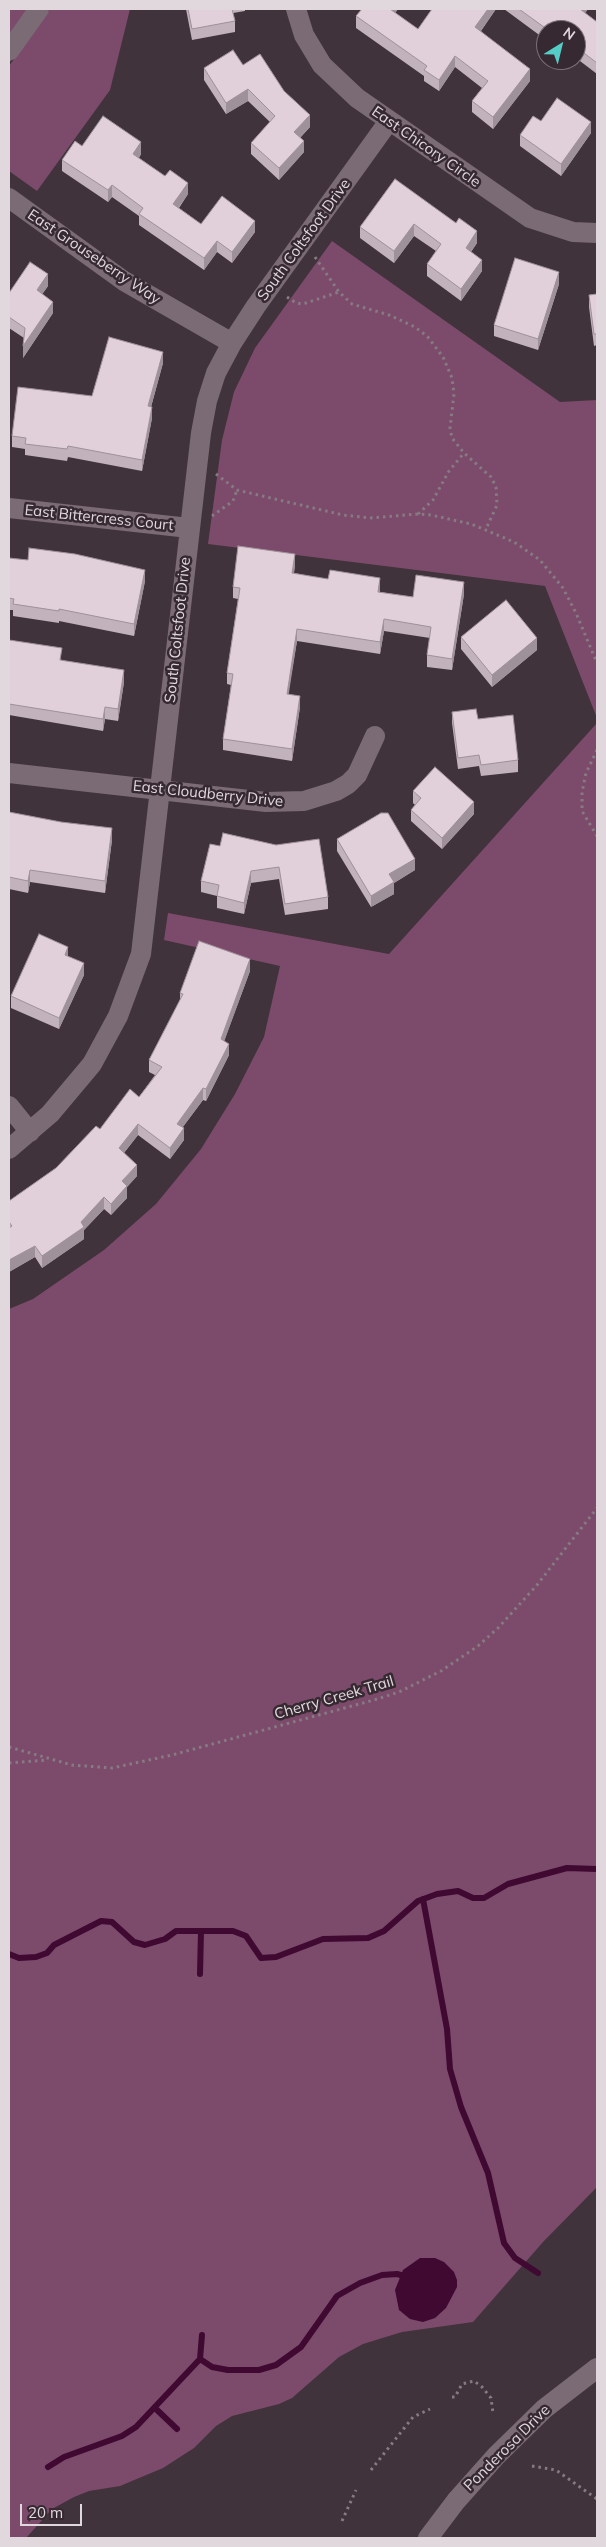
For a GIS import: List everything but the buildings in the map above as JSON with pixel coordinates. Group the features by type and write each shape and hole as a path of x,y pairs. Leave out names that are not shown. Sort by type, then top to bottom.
{"street":[{"path":"9,52 39,9"},
{"name":"East Chicory Circle","path":"296,9 304,35 322,65 342,86 389,121 530,218 573,232 597,233"},
{"name":"South Coltsfoot Drive","path":"9,1149 30,1132 68,1094 92,1064 118,1016 133,980 141,954 203,416 216,373 232,343 389,121"},
{"name":"East Grouseberry Way","path":"9,198 124,281 232,343"},
{"name":"East Bittercress Court","path":"9,508 189,528"},
{"name":"East Cloudberry Drive","path":"9,773 266,802 304,801 336,791 348,784 357,775 376,736"},
{"path":"9,1106 30,1132"},
{"name":"Ponderosa Drive","path":"428,2538 456,2501 501,2451 544,2409 597,2368"}],"path":[{"path":"315,257 339,292 358,307 407,322 427,336 439,350 450,371 453,386 454,402 450,434 464,454 491,478 496,487 497,506 486,529"},
{"path":"288,297 296,303 303,304 339,292"},
{"path":"418,514 433,500 449,471 464,454"},
{"path":"214,473 230,482 237,490 353,516 370,518 418,514 459,521 486,529 528,551 552,573 576,613 597,663"},
{"path":"209,518 233,501 237,490"},
{"path":"597,750 586,773 582,792 582,811 597,836"},
{"name":"Cherry Creek Trail","path":"9,1747 50,1760 94,1768 132,1764 374,1700 420,1682 458,1659 498,1628 537,1585 597,1508"},
{"path":"9,1763 50,1760"},
{"path":"452,2397 455,2397 462,2384 474,2382 482,2387 490,2398 492,2413"},
{"path":"371,2470 413,2417 430,2408"},
{"path":"532,2466 556,2470 597,2499"},
{"path":"342,2520 356,2490"}],"shaded area":[{"path":"11,9 30,9 9,39 9,12"},
{"path":"50,9 130,9 110,90 37,191 9,171 9,66"},
{"path":"332,241 560,402 597,400 597,718 545,586 208,544 222,440 234,392 255,348"},
{"path":"597,723 597,2187 543,2242 473,2322 402,2332 363,2344 339,2357 292,2398 279,2404 232,2416 216,2426 194,2448 163,2468 120,2486 89,2491 74,2497 52,2509 26,2538 9,2538 9,1309 33,1299 104,1250 156,1204 201,1149 235,1094 264,1037 280,966 164,940 168,913 389,954"},
{"path":"420,2258 435,2258 444,2262 454,2272 457,2280 457,2287 446,2308 435,2318 423,2322 410,2319 399,2310 395,2290 403,2270"}],"waterway":[{"path":"9,1954 19,1958 36,1957 47,1953 54,1945 101,1921 112,1922 134,1942 145,1945 165,1939 176,1931 233,1931 246,1936 261,1958 276,1957 323,1939 368,1938 384,1931 418,1901 437,1894 458,1891 473,1898 484,1898 508,1884 567,1868 597,1869"},
{"path":"423,1899 447,2029 450,2069 461,2107 488,2173 504,2243 515,2258 538,2273"},
{"path":"200,1974 201,1931"},
{"path":"200,2359 212,2367 228,2370 259,2370 276,2365 301,2347 337,2296 360,2283 382,2275 397,2274 408,2277"},
{"path":"48,2467 64,2457 122,2436 136,2427 200,2359 202,2335"},
{"path":"155,2408 177,2429"}]}
